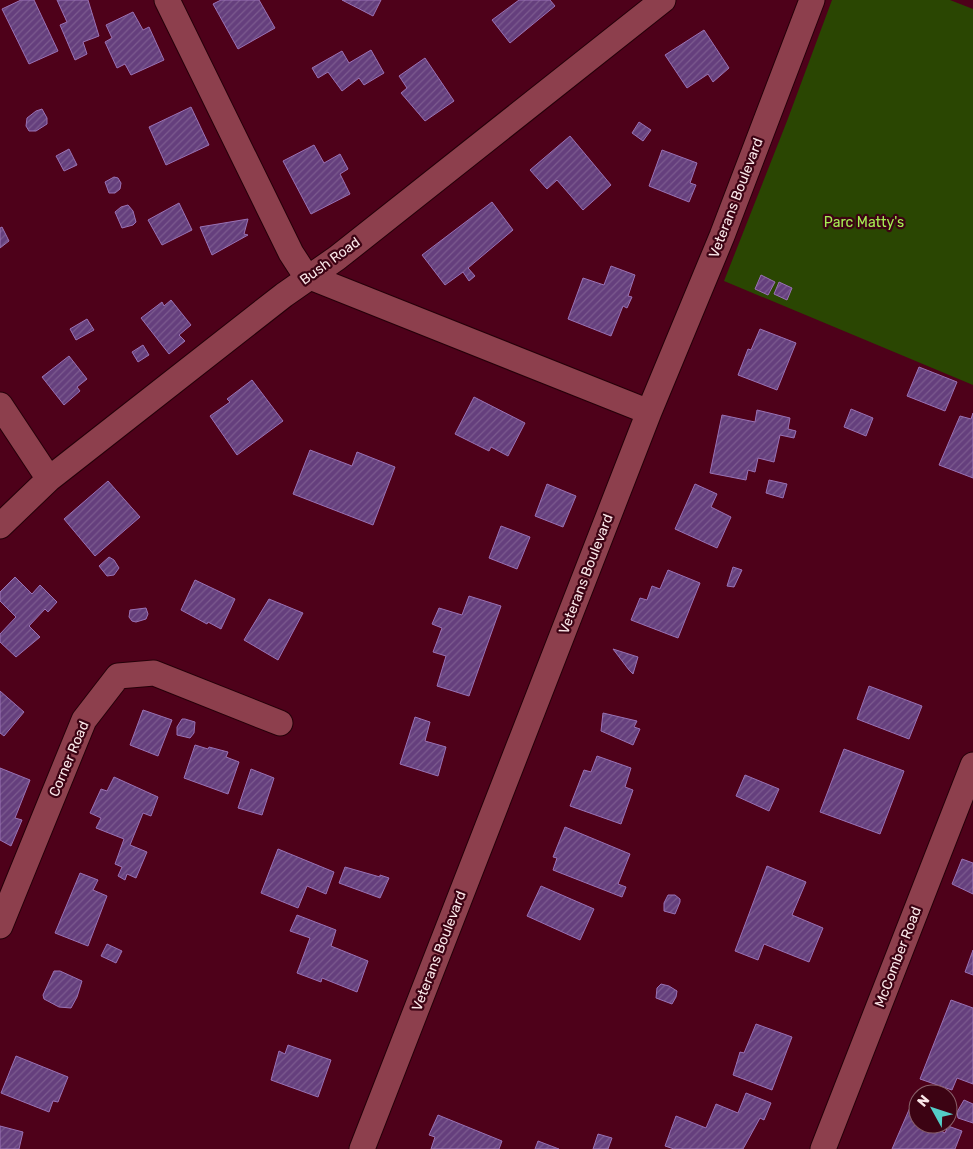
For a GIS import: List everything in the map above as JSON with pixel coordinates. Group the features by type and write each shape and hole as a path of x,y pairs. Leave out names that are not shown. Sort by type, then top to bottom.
{"street":[{"path":"167,0 291,253 302,270 310,277 649,412"},
{"name":"Bush Road","path":"0,526 49,478 276,301 337,258 664,0"},
{"name":"Veterans Boulevard","path":"362,1149 649,412 722,236 812,0"},
{"path":"0,405 49,478"},
{"name":"Corner Road","path":"0,926 84,720 118,676 154,673 280,723"},
{"name":"McComber Road","path":"823,1149 973,765"}],"green space":[{"name":"Parc Matty's","path":"832,0 950,0 973,9 973,385 724,281"}],"building":[{"path":"21,0 34,0 58,51 29,64 2,9"},
{"path":"57,0 88,0 99,36 83,42 87,54 75,60 60,25 67,22"},
{"path":"221,0 259,0 275,28 238,49 213,4"},
{"path":"342,0 381,0 373,16"},
{"path":"519,0 550,0 555,6 510,43 492,20"},
{"path":"133,12 143,30 149,27 164,60 131,75 125,64 117,68 105,42 112,38 106,25"},
{"path":"704,30 729,68 713,82 708,74 687,88 665,55"},
{"path":"371,50 384,73 364,85 359,78 342,91 328,72 318,78 312,68 342,51 349,63"},
{"path":"425,58 454,101 425,121 401,93 407,88 399,76"},
{"path":"191,107 209,145 166,165 149,127"},
{"path":"42,109 47,118 47,124 36,131 29,131 26,126 27,118"},
{"path":"639,122 651,130 643,141 632,133"},
{"path":"570,136 611,185 583,210 557,180 547,189 530,170"},
{"path":"314,145 324,163 340,154 348,169 340,174 350,194 311,214 283,161"},
{"path":"69,149 77,165 64,171 56,156"},
{"path":"662,150 697,163 690,183 696,185 689,202 649,186"},
{"path":"114,177 118,178 121,183 120,189 115,193 109,193 105,182"},
{"path":"492,202 513,230 468,268 475,276 469,281 463,272 445,285 422,255"},
{"path":"179,203 192,230 162,245 148,220"},
{"path":"128,205 133,211 136,222 133,225 122,228 115,212 121,207"},
{"path":"248,219 244,234 248,235 212,255 200,227"},
{"path":"2,227 9,241 0,248 0,228"},
{"path":"611,266 635,275 628,296 632,297 627,308 623,306 611,336 568,319 583,278 604,285"},
{"path":"761,275 775,282 768,295 755,289"},
{"path":"779,282 792,288 787,300 774,294"},
{"path":"171,300 191,325 179,335 185,341 169,354 141,318 162,302 164,306"},
{"path":"87,319 94,330 76,340 70,329"},
{"path":"760,329 796,343 777,390 738,375 748,349 751,350"},
{"path":"143,345 149,355 138,362 132,352"},
{"path":"69,356 87,379 77,387 80,391 64,405 42,377"},
{"path":"919,367 957,382 945,411 907,396"},
{"path":"252,380 283,421 237,455 210,416 230,402 227,399"},
{"path":"474,397 525,423 508,456 491,447 489,451 455,434"},
{"path":"851,409 873,418 866,436 844,427"},
{"path":"757,410 790,418 788,429 796,431 794,438 780,435 774,462 758,458 755,472 748,470 746,480 710,473 722,415 755,422"},
{"path":"973,413 973,478 939,465 960,416 971,419"},
{"path":"310,450 352,466 357,452 395,467 373,525 293,494"},
{"path":"769,480 787,484 783,498 766,493"},
{"path":"108,481 140,517 95,556 64,519"},
{"path":"547,484 576,496 563,527 535,516"},
{"path":"695,484 717,494 711,507 731,517 717,548 675,529"},
{"path":"501,526 530,537 517,569 489,558"},
{"path":"109,557 114,560 119,568 114,575 107,576 99,566"},
{"path":"733,567 742,570 734,587 727,586"},
{"path":"668,570 700,583 678,638 631,620 640,598 647,600 652,586 660,589"},
{"path":"15,577 32,594 40,585 57,602 48,612 45,609 29,626 40,637 16,657 0,642 0,634 16,617 0,601 0,592"},
{"path":"195,580 235,599 221,629 181,610"},
{"path":"469,596 501,606 469,696 437,686 446,656 433,652 442,628 432,624 439,608 462,615"},
{"path":"269,599 303,613 278,660 244,640"},
{"path":"146,608 148,614 146,619 136,622 132,621 129,617 130,610"},
{"path":"613,649 638,657 633,674 629,670"},
{"path":"869,686 922,706 909,739 857,719"},
{"path":"0,691 24,712 4,736 0,733"},
{"path":"143,710 172,720 158,756 130,745"},
{"path":"603,713 637,721 634,727 640,729 633,745 601,731"},
{"path":"415,717 430,722 425,741 446,747 438,776 400,764"},
{"path":"182,719 195,722 194,733 190,738 177,735 177,727"},
{"path":"195,745 228,752 226,757 239,762 228,794 184,778"},
{"path":"844,749 904,771 880,834 820,812"},
{"path":"597,756 631,768 625,787 633,790 621,824 570,806 584,770 591,772"},
{"path":"0,768 30,780 15,818 22,820 11,846 0,840"},
{"path":"251,769 274,778 262,815 238,808"},
{"path":"745,775 779,789 769,811 736,796"},
{"path":"114,777 158,797 151,816 143,813 130,845 147,852 136,878 127,874 125,880 118,876 122,867 115,864 124,839 96,828 101,818 90,813 101,789 107,791"},
{"path":"565,827 630,854 618,884 626,887 622,897 553,870 557,858 553,857"},
{"path":"278,849 334,872 326,894 307,886 298,908 261,893"},
{"path":"962,859 973,863 973,894 952,884"},
{"path":"767,866 806,882 792,915 823,928 809,962 764,944 758,960 735,951"},
{"path":"345,867 389,878 380,898 339,883"},
{"path":"80,873 98,880 93,890 107,896 88,946 55,933"},
{"path":"541,886 594,909 580,940 527,916"},
{"path":"668,895 675,895 680,899 675,914 664,911 664,903"},
{"path":"297,915 336,930 331,946 368,961 357,992 322,978 321,982 297,973 310,938 290,931"},
{"path":"107,944 122,951 116,963 101,956"},
{"path":"973,950 973,975 965,972"},
{"path":"54,971 60,971 82,981 71,1008 59,1007 44,999 43,995"},
{"path":"661,984 677,991 672,1004 656,998 657,988"},
{"path":"951,1000 973,1008 973,1084 957,1078 954,1084 935,1084 920,1079"},
{"path":"756,1024 792,1037 772,1090 733,1075 740,1052 744,1053"},
{"path":"288,1045 331,1060 318,1097 271,1080 279,1051 285,1054"},
{"path":"16,1056 68,1077 58,1102 53,1101 49,1112 1,1093"},
{"path":"746,1093 771,1103 764,1120 760,1118 743,1149 674,1149 665,1146 676,1116 706,1128 716,1104 738,1113"},
{"path":"964,1100 973,1104 973,1123 958,1118 958,1110"},
{"path":"908,1112 908,1134 958,1134 958,1130 962,1131 955,1149 892,1149"},
{"path":"438,1115 502,1141 499,1149 431,1149 435,1137 429,1135"},
{"path":"0,1126 23,1132 19,1149 0,1149"},
{"path":"598,1134 612,1138 608,1149 593,1149"},
{"path":"538,1141 559,1149 535,1149"}]}
